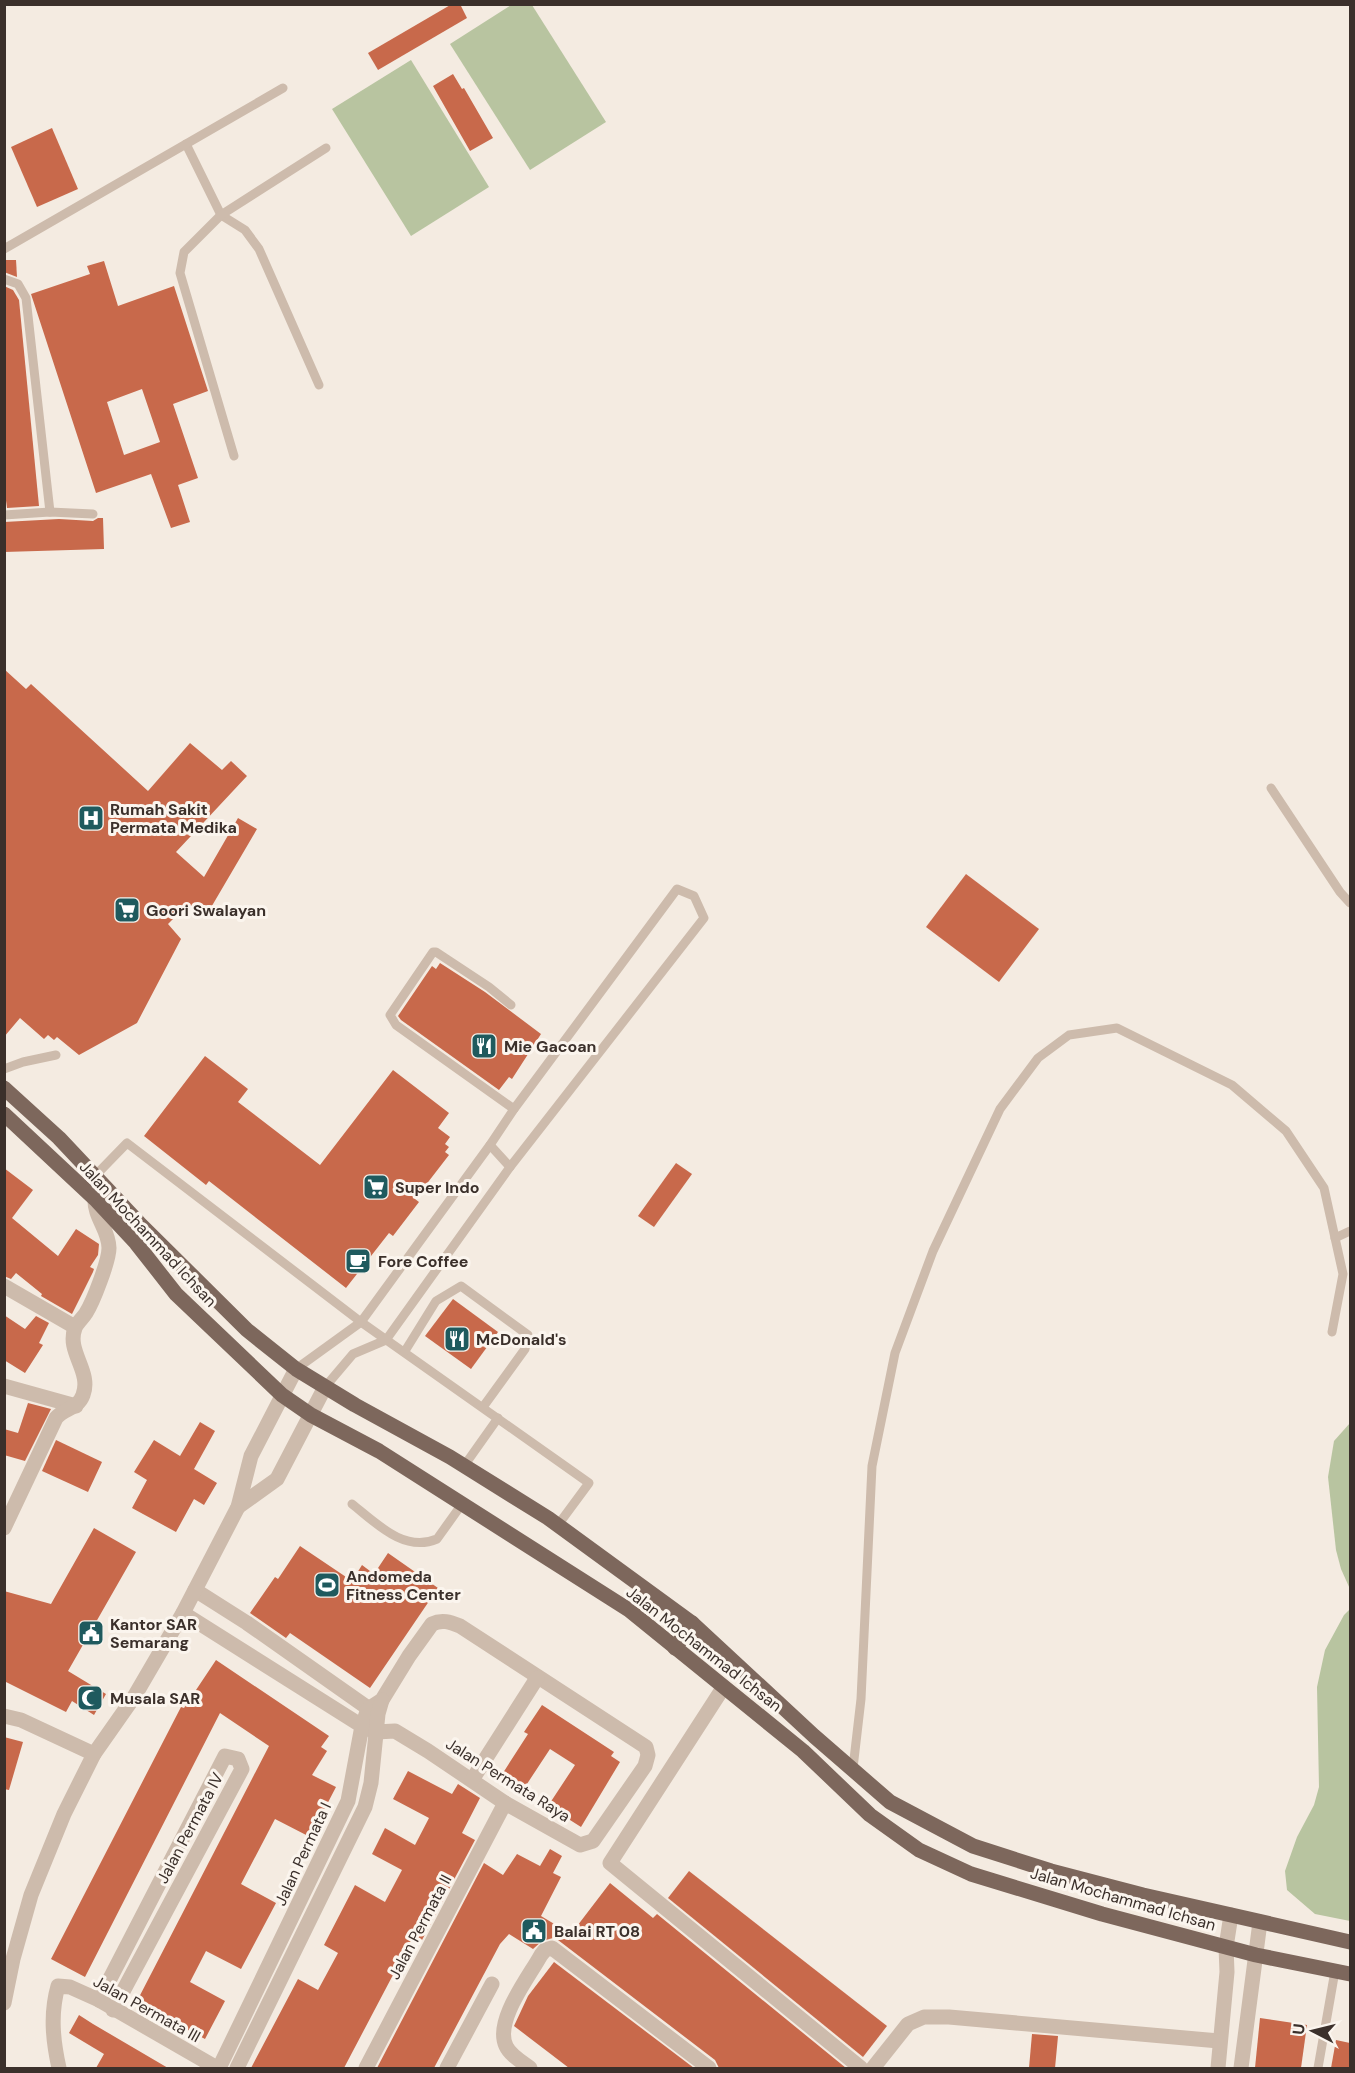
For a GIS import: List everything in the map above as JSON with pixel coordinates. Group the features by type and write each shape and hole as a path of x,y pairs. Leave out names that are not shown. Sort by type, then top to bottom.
{"main road":[{"name":"Jalan Mochammad Ichsan","path":"4,1088 59,1138 220,1305 247,1330 296,1369 464,1466 558,1525 692,1623 814,1736 890,1802 973,1846 1132,1892 1350,1942"},
{"name":"Jalan Mochammad Ichsan","path":"4,1114 95,1199 136,1243 176,1294 282,1395 311,1415 379,1451 629,1610 723,1688 803,1750 870,1815 919,1850 971,1874 1102,1914 1256,1955 1350,1974"},
{"path":"675,1648 692,1623"}],"street":[{"path":"4,1528 59,1413 76,1406 83,1397 86,1383 84,1371 73,1350 75,1327 87,1312 106,1264 109,1248 107,1235 95,1208 95,1199 106,1188"},
{"path":"4,1286 75,1327"},
{"path":"4,2003 12,1959 31,1895 64,1814 94,1754 134,1696 195,1590 238,1507 251,1456 296,1369"},
{"path":"4,1386 76,1406"},
{"path":"238,1507 277,1479 325,1387"},
{"path":"195,1590 376,1708 369,1729"},
{"path":"183,1613 369,1729 394,1731"},
{"name":"Jalan Permata Raya","path":"438,1621 460,1626 537,1678 646,1747 645,1766 589,1844 580,1845 505,1803 394,1731 376,1708 409,1656 432,1624 438,1621"},
{"path":"472,1780 537,1678"},
{"path":"723,1688 610,1863 861,2068"},
{"path":"4,1716 21,1720 94,1754"},
{"name":"Jalan Permata I","path":"218,2068 348,1801 369,1729"},
{"name":"Jalan Permata I","path":"237,2068 365,1807 371,1783 369,1729"},
{"name":"Jalan Permata IV","path":"99,2000 225,1756 238,1759 242,1769 113,2010"},
{"path":"348,1801 365,1807"},
{"name":"Jalan Permata II","path":"366,2068 505,1803"},
{"path":"164,1874 180,1886"},
{"path":"1218,2068 1227,1972 1226,1947 1232,1916"},
{"path":"1241,2068 1260,1922"},
{"path":"279,1946 293,1954"},
{"path":"530,2068 506,2047 502,2032 506,2017 541,1955 545,1950 552,1948 709,2068"},
{"path":"447,2068 492,1983"},
{"name":"Jalan Permata III","path":"59,2068 53,2012 58,1986 70,1987 99,2000 218,2068"},
{"path":"873,2068 908,2024 924,2017 949,2017 1219,2041"}],"lane":[{"path":"4,249 284,88"},
{"path":"186,144 221,215 245,230 260,249 319,385"},
{"path":"234,456 180,273 184,252 221,215 326,148"},
{"path":"4,279 18,284 26,298 50,512"},
{"path":"4,515 50,512 93,514"},
{"path":"1271,788 1340,892 1350,903"},
{"path":"296,1369 362,1322 490,1145 514,1108 677,889 694,896 704,918 510,1167 386,1340 353,1354 325,1387"},
{"path":"511,1005 489,987 433,952 390,1015 396,1024 514,1108"},
{"path":"853,1768 861,1699 872,1466 895,1353 933,1251 1000,1109 1038,1058 1069,1035 1117,1028 1232,1085 1286,1131 1324,1188 1342,1274 1332,1332"},
{"path":"4,1069 23,1062 56,1055"},
{"path":"83,1188 127,1143 386,1340 405,1351 589,1484 558,1525"},
{"path":"490,1145 510,1167"},
{"path":"1335,1238 1350,1232"},
{"path":"405,1351 436,1301 461,1286 528,1335 525,1349 483,1407"},
{"path":"464,1466 498,1418"},
{"path":"352,1504 397,1539 421,1543 437,1539 462,1504"},
{"path":"1318,2068 1335,1971"}],"green space":[{"path":"511,5 532,5 606,122 530,170 450,44"},
{"path":"411,60 489,187 411,236 332,109"},
{"path":"1350,1423 1350,1589 1336,1550 1328,1477 1334,1441"},
{"path":"1350,1609 1350,1921 1315,1914 1287,1890 1285,1871 1297,1837 1314,1805 1319,1787 1317,1687 1325,1650 1344,1615"}],"building":[{"path":"452,4 460,4 467,18 378,70 368,53"},
{"path":"453,74 462,89 464,88 493,138 470,151 433,86"},
{"path":"52,128 78,189 37,207 11,147"},
{"path":"4,260 16,260 17,277 4,272"},
{"path":"104,261 118,306 174,286 208,391 173,404 198,478 178,485 190,522 171,528 151,474 96,493 31,294 90,274 87,266","holes":["142,389 160,442 124,455 107,402"]},
{"path":"4,286 13,290 19,300 39,506 7,508 4,485"},
{"path":"103,518 104,549 4,552 4,522 59,519 93,521"},
{"path":"4,669 26,689 31,684 148,791 190,743 222,770 231,761 247,776 176,852 204,877 238,818 257,829 206,916 187,905 168,924 181,939 137,1023 79,1055 57,1037 54,1040 48,1035 44,1039 20,1018 4,1037"},
{"path":"966,874 1039,929 999,982 926,927"},
{"path":"440,963 485,992 541,1034 512,1079 509,1077 499,1090 398,1016 432,966 436,969"},
{"path":"205,1056 248,1089 238,1102 320,1165 393,1070 449,1113 438,1128 450,1137 445,1144 449,1147 445,1152 449,1155 415,1199 419,1202 393,1236 389,1233 346,1288 209,1181 206,1185 144,1136"},
{"path":"676,1163 692,1174 654,1227 638,1216"},
{"path":"4,1168 33,1190 12,1218 58,1256 76,1229 99,1244 98,1255 90,1267 94,1269 93,1272 72,1314 41,1296 42,1294 16,1273 11,1279 4,1276"},
{"path":"453,1299 498,1332 471,1369 425,1336"},
{"path":"4,1315 25,1329 36,1316 49,1323 39,1343 43,1345 25,1373 4,1360"},
{"path":"28,1403 51,1409 25,1461 4,1455 4,1429 18,1433"},
{"path":"200,1422 215,1431 194,1469 217,1483 204,1505 194,1499 176,1532 132,1508 147,1480 134,1472 154,1440 180,1456"},
{"path":"56,1440 102,1462 88,1492 42,1471"},
{"path":"94,1528 136,1552 68,1671 106,1694 94,1715 72,1701 66,1712 4,1681 4,1591 51,1604"},
{"path":"300,1546 352,1581 362,1565 374,1574 388,1553 438,1588 370,1688 290,1633 286,1638 250,1613 275,1577 278,1579"},
{"path":"216,1660 329,1736 321,1747 327,1751 312,1775 336,1787 310,1837 275,1819 241,1884 276,1903 241,1969 206,1951 190,1982 225,2001 205,2039 136,2003 269,1746 220,1713 85,1977 51,1959 181,1707 184,1708"},
{"path":"542,1705 614,1752 611,1756 620,1762 581,1827 548,1806 575,1765 550,1749 523,1790 501,1776 528,1734 524,1732"},
{"path":"4,1737 23,1742 9,1790 4,1789"},
{"path":"408,1771 452,1794 458,1784 480,1798 462,1833 475,1840 422,1940 414,1935 344,2068 251,2068 298,1979 318,1990 338,1953 324,1945 355,1885 385,1902 402,1870 372,1854 385,1828 415,1845 429,1818 393,1799"},
{"path":"550,1849 562,1856 553,1873 561,1877 541,1916 571,1934 610,1883 653,1918 657,1914 846,2068 719,2068 715,2060 558,1940 553,1938 542,1941 533,1949 509,1934 500,1944 434,2068 377,2068 484,1863 503,1875 517,1854 540,1866"},
{"path":"689,1871 887,2026 863,2057 668,1898"},
{"path":"554,1962 694,2068 569,2068 514,2026 528,1996"},
{"path":"79,2015 168,2068 96,2068 104,2054 69,2033"},
{"path":"1260,2018 1307,2025 1301,2068 1255,2068"},
{"path":"1032,2034 1058,2036 1055,2068 1029,2068"},
{"path":"1336,2040 1350,2043 1350,2068 1331,2068"}],"place":[{"name":"Rumah Sakit Permata Medika","path":"91,818"},
{"name":"Goori Swalayan","path":"127,910"},
{"name":"Mie Gacoan","path":"484,1046"},
{"name":"Super Indo","path":"376,1187"},
{"name":"Fore Coffee","path":"358,1261"},
{"name":"McDonald's","path":"457,1339"},
{"name":"Andomeda Fitness Center","path":"327,1585"},
{"name":"Kantor SAR Semarang","path":"91,1633"},
{"name":"Musala SAR","path":"90,1698"},
{"name":"Balai RT 08","path":"534,1931"}]}
